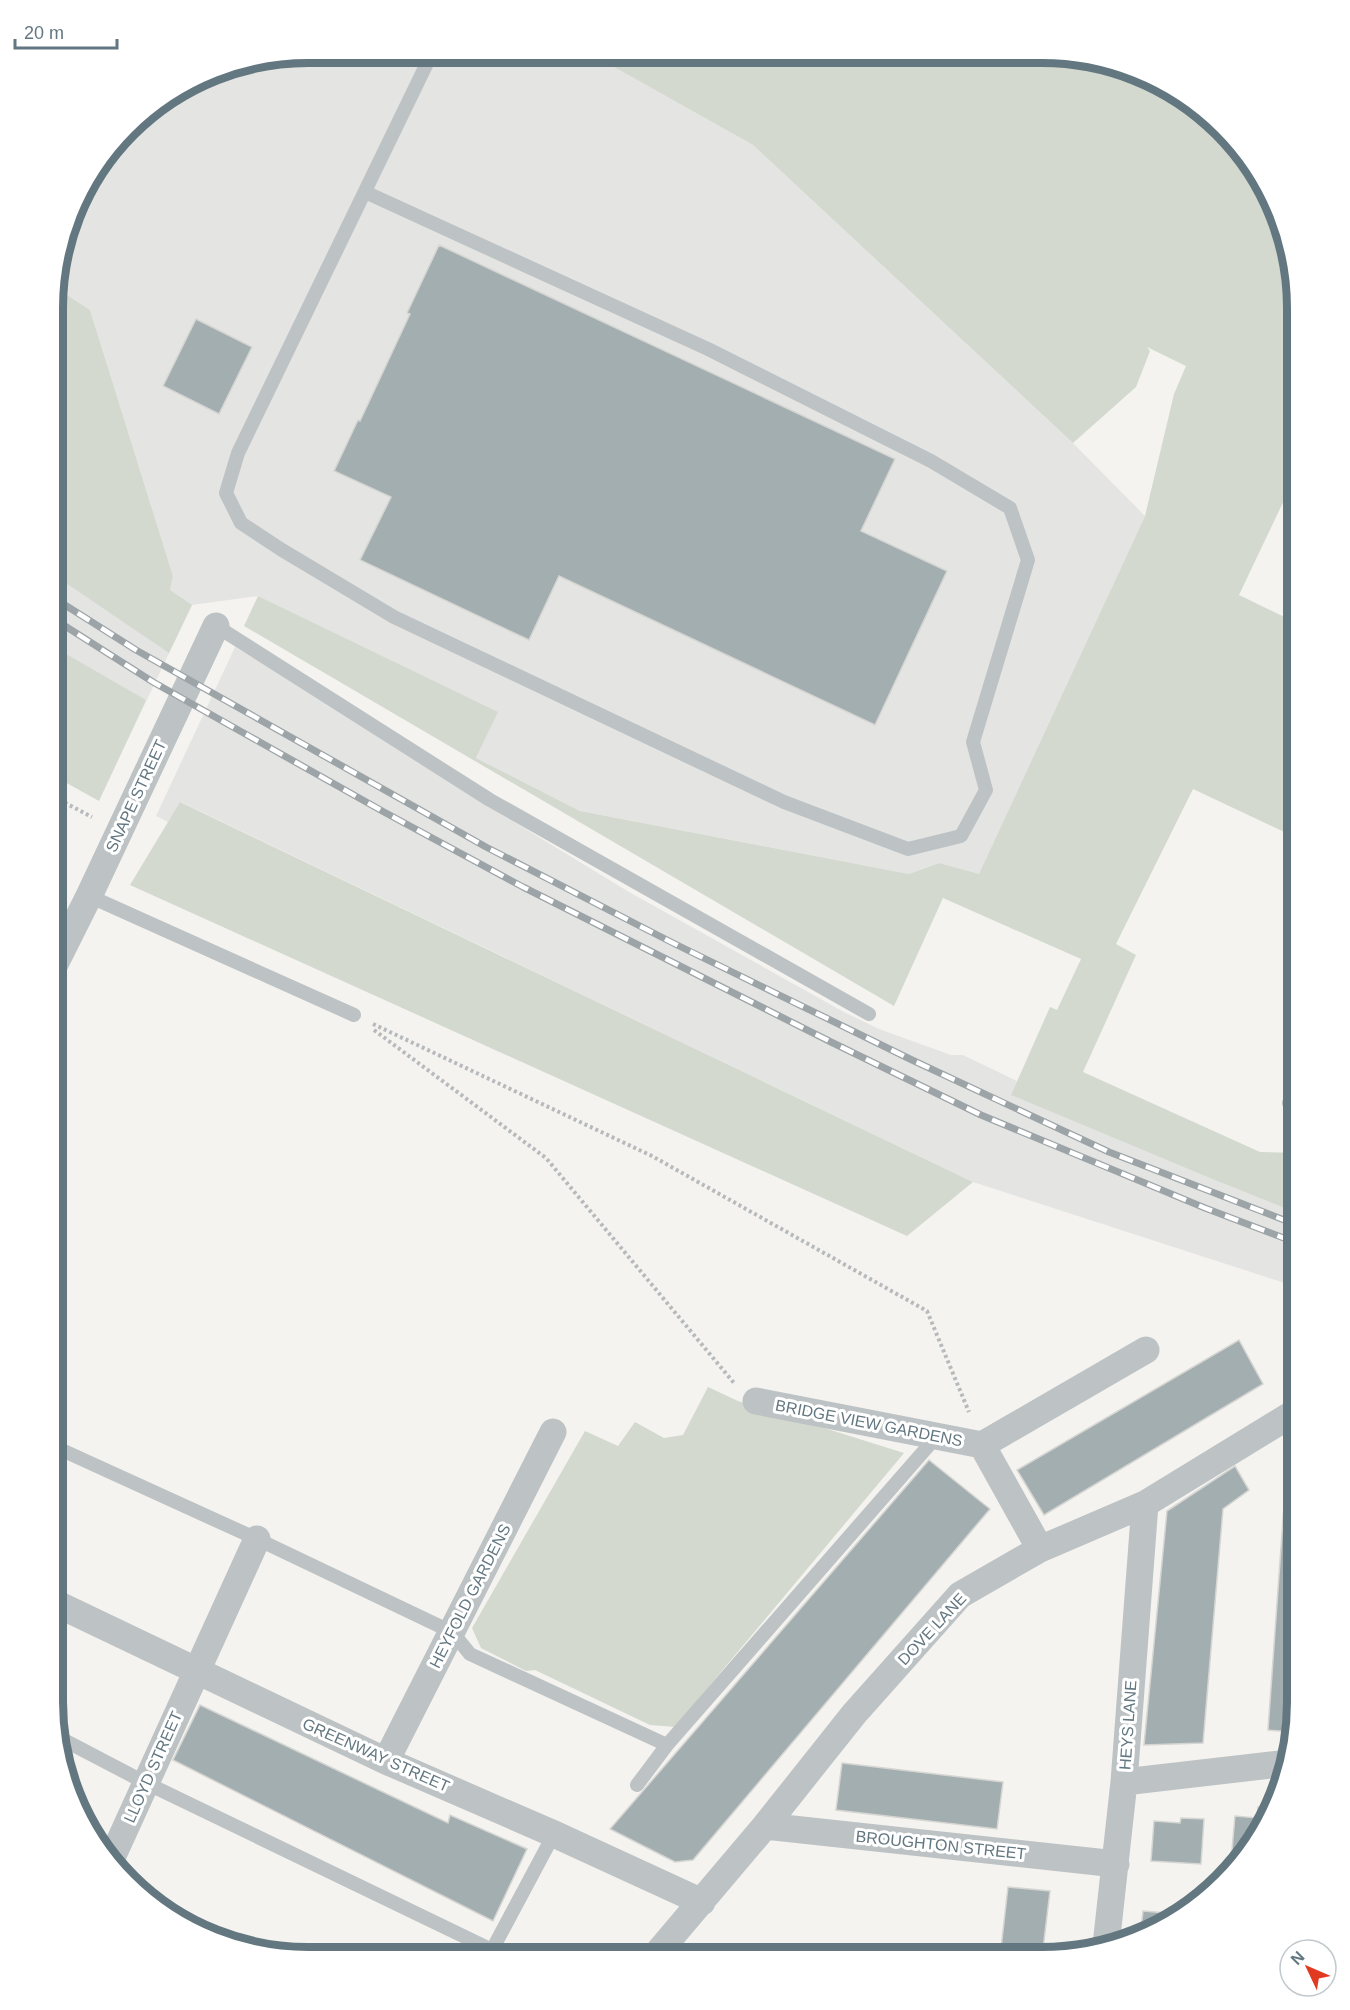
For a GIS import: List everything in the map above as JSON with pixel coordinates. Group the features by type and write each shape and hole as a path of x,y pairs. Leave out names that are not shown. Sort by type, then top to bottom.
{"street":[{"name":"SNAPE STREET","path":"63,948 216,626"},
{"name":"BRIDGE VIEW GARDENS","path":"756,1401 982,1445 1146,1350"},
{"name":"DOVE LANE","path":"664,1947 765,1826 854,1714 960,1595 1040,1549 1145,1504 1287,1416"},
{"name":"HEYFOLD GARDENS","path":"386,1761 553,1431"},
{"name":"BRIDGE VIEW GARDENS","path":"982,1445 1040,1549"},
{"name":"HEYS LANE","path":"1107,1939 1124,1782 1145,1504"},
{"name":"LLOYD STREET","path":"115,1852 257,1539"},
{"name":"GREENWAY STREET","path":"63,1607 386,1761 702,1902"},
{"path":"1124,1782 1279,1764"},
{"name":"BROUGHTON STREET","path":"765,1826 1116,1864"}],"lane":[{"path":"365,192 708,349 931,461 1010,508 1028,560 973,742 986,790 961,836 908,849 784,802 394,617 241,523 226,493 238,453 427,63"},
{"path":"216,626 490,800 869,1014"},
{"path":"89,896 354,1015"},
{"path":"637,1785 667,1745 937,1436"},
{"path":"63,1451 257,1539 452,1632 470,1654 667,1745"},
{"path":"66,1741 479,1947"},
{"path":"494,1947 554,1834"}],"path":[{"path":"63,801 121,829"},
{"path":"354,1015 546,1158 730,1380 756,1401"},
{"path":"354,1015 652,1156 927,1311 982,1445"}],"shaded area":[{"path":"308,63 607,63 753,145 1073,443 1145,516 979,875 939,863 909,874 580,811 476,758 497,713 258,596 192,605 104,790 63,765 63,520 169,590 173,576 90,310 64,293 71,244 88,200 104,172 124,146 146,124 172,104 200,88 244,71 276,65"},
{"path":"607,63 1042,63 1074,65 1106,71 1165,96 1204,124 1226,146 1246,172 1262,200 1279,244 1285,276 1287,494 1239,595 1287,618 1287,833 1193,789 1116,944 1136,955 1083,1072 1260,1152 1287,1153 1287,1209 1011,1095 1050,1007 1057,1010 1081,959 943,898 894,1006 244,626 258,596 498,712 476,758 580,811 909,874 939,863 979,874 1145,516 1174,394 1186,366 1147,347 1150,351 1136,387 1073,443 753,145"},
{"path":"64,293 90,310 173,576 170,590 192,605 169,653 63,581"},
{"path":"235,647 629,892 844,1012 879,1029 951,1055 963,1055 1017,1081 1012,1095 1287,1209 1287,1284 973,1182 181,802 168,822 156,816"},
{"path":"63,652 146,700 99,801 63,781"},
{"path":"180,802 973,1182 907,1236 130,885"},
{"path":"708,1387 738,1401 904,1453 675,1727 650,1725 535,1670 526,1671 481,1648 472,1628 585,1431 618,1446 635,1422 664,1438 683,1435"}],"building":[{"path":"439,245 895,459 861,531 947,571 875,725 559,576 529,640 360,560 391,497 334,471 410,314 407,313"},
{"path":"196,319 252,347 219,414 163,386"},
{"path":"1239,1340 1263,1384 1044,1515 1017,1470"},
{"path":"929,1460 990,1509 693,1860 675,1862 610,1829"},
{"path":"1287,1463 1285,1731 1268,1730"},
{"path":"1235,1466 1249,1490 1223,1509 1203,1743 1144,1745 1167,1511"},
{"path":"200,1705 448,1823 450,1815 527,1849 493,1921 173,1760"},
{"path":"842,1763 1003,1782 997,1829 836,1810"},
{"path":"1258,1807 1263,1807 1246,1838 1231,1857 1235,1816 1257,1818"},
{"path":"1181,1818 1204,1819 1201,1864 1151,1861 1154,1821 1180,1823"},
{"path":"1008,1887 1050,1891 1043,1947 1001,1947"},
{"path":"1143,1911 1167,1913 1150,1922 1141,1926"}],"railway":[{"path":"63,604 136,650 486,847 673,943 912,1060 1109,1152 1287,1221"},
{"path":"63,625 153,682 384,812 523,887 831,1042 981,1115 1205,1208 1287,1239"}]}
